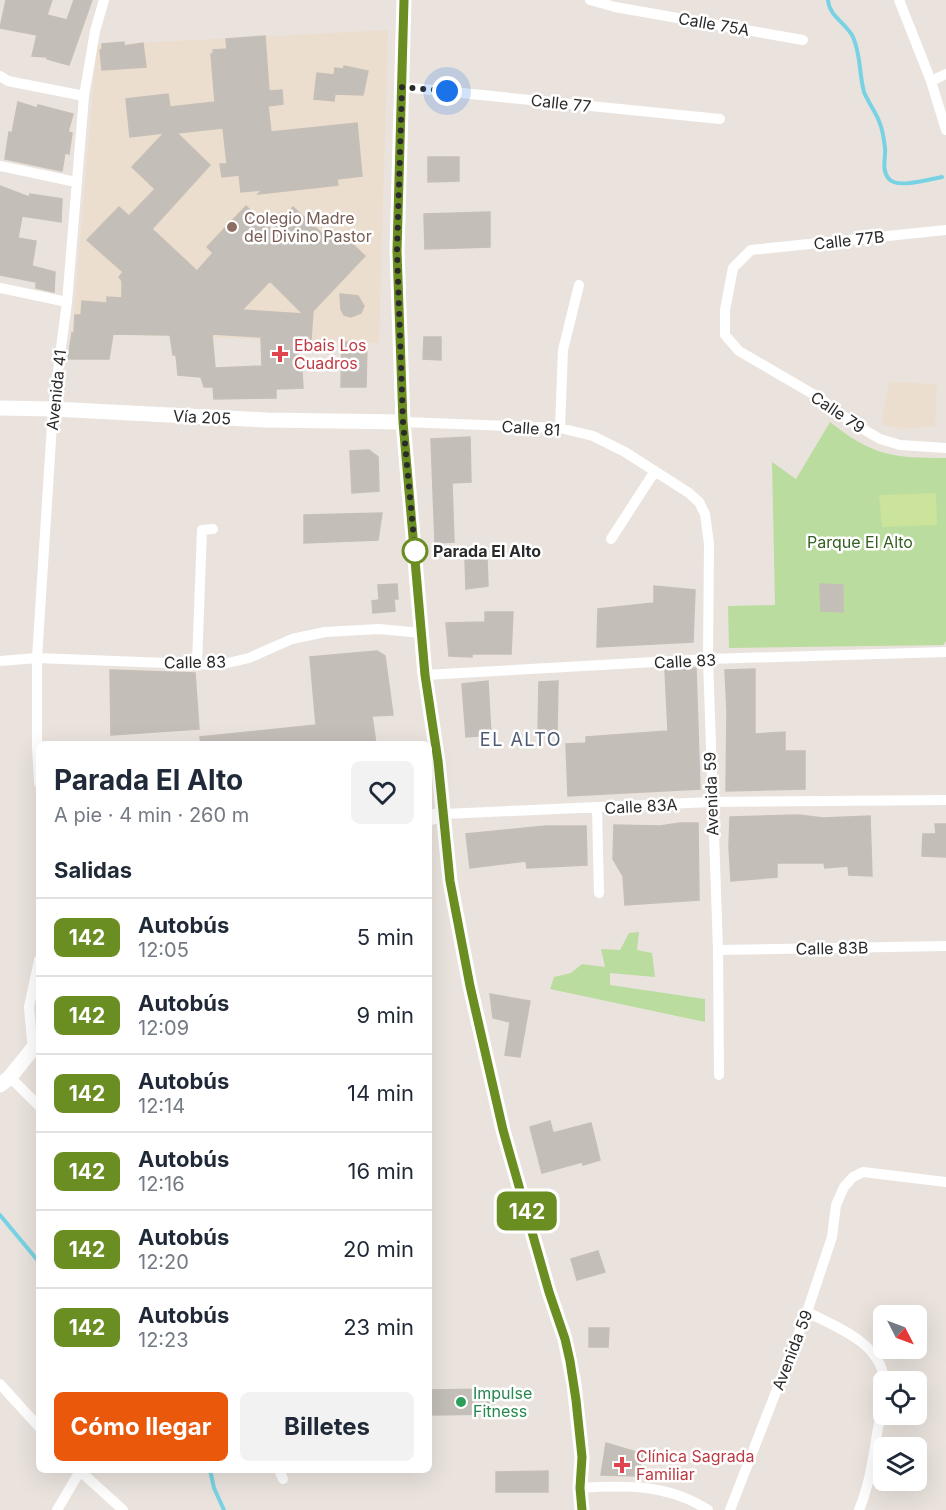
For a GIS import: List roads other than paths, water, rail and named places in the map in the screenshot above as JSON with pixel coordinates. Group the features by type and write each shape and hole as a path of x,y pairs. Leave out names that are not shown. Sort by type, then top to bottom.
{"main road":[{"path":"404,0 397,251 403,422 425,675 438,761 437,816 470,986 503,1130 549,1292 565,1339 582,1457 580,1488 582,1510"},
{"name":"Vía 205","path":"0,408 266,420 403,422"},
{"path":"5,1081 36,1045"}],"street":[{"name":"Avenida 41","path":"37,741 37,657 53,409 67,302 84,96 95,31 104,0"},
{"name":"Calle 75A","path":"590,0 615,7 803,40"},
{"path":"899,0 931,81 946,130"},
{"path":"931,81 946,74"},
{"path":"0,76 8,81 84,96"},
{"name":"Calle 77","path":"402,87 720,119"},
{"path":"0,166 76,182"},
{"name":"Calle 77B","path":"739,351 725,335 724,310 733,268 751,250 946,230"},
{"path":"560,428 562,350 579,285"},
{"path":"0,288 67,302"},
{"name":"Calle 79","path":"739,351 818,397 851,422 880,439 900,445 946,448"},
{"name":"Calle 81","path":"403,422 560,428 594,436 625,452 689,493 699,502 705,514"},
{"path":"610,539 655,471"},
{"name":"Avenida 59","path":"705,514 709,544 708,659 711,802 718,950 719,1075"},
{"path":"197,664 202,530 213,529"},
{"name":"Calle 83","path":"0,661 37,657 219,665 249,658 292,639 325,632 379,629 421,633"},
{"name":"Calle 83","path":"425,675 708,659 946,652"},
{"name":"Calle 83A","path":"437,816 711,802 946,800"},
{"path":"597,808 599,893"},
{"name":"Calle 83B","path":"718,950 946,946"},
{"path":"36,974 29,1007 36,1045"},
{"path":"5,1081 36,1104"},
{"name":"Avenida 59","path":"730,1510 807,1312 832,1237 836,1205 844,1187 853,1177 863,1172 946,1182"},
{"path":"807,1312 846,1331 867,1347 877,1360 884,1377 883,1397 865,1495 859,1510"},
{"path":"0,1384 36,1424"},
{"path":"57,1510 78,1473"},
{"path":"81,1473 123,1510"},
{"path":"580,1488 624,1485 654,1489 679,1494 708,1510"}],"waterway":[{"path":"828,0 831,11 850,32 856,44 864,92 882,130 885,148 884,168 889,179 899,183 942,177"},
{"path":"0,1215 36,1258"},
{"path":"211,1473 214,1488 224,1510"}],"place":[{"name":"Colegio Madre del Divino Pastor","path":"232,227"},
{"name":"Ebais Los Cuadros","path":"280,354"},
{"name":"Parada El Alto","path":"415,551"},
{"name":"Impulse Fitness","path":"461,1402"},
{"name":"Clínica Sagrada Familiar","path":"622,1465"}],"district":[{"name":"EL ALTO","path":"521,739"}],"park label":[{"name":"Parque El Alto","path":"860,542"}]}
